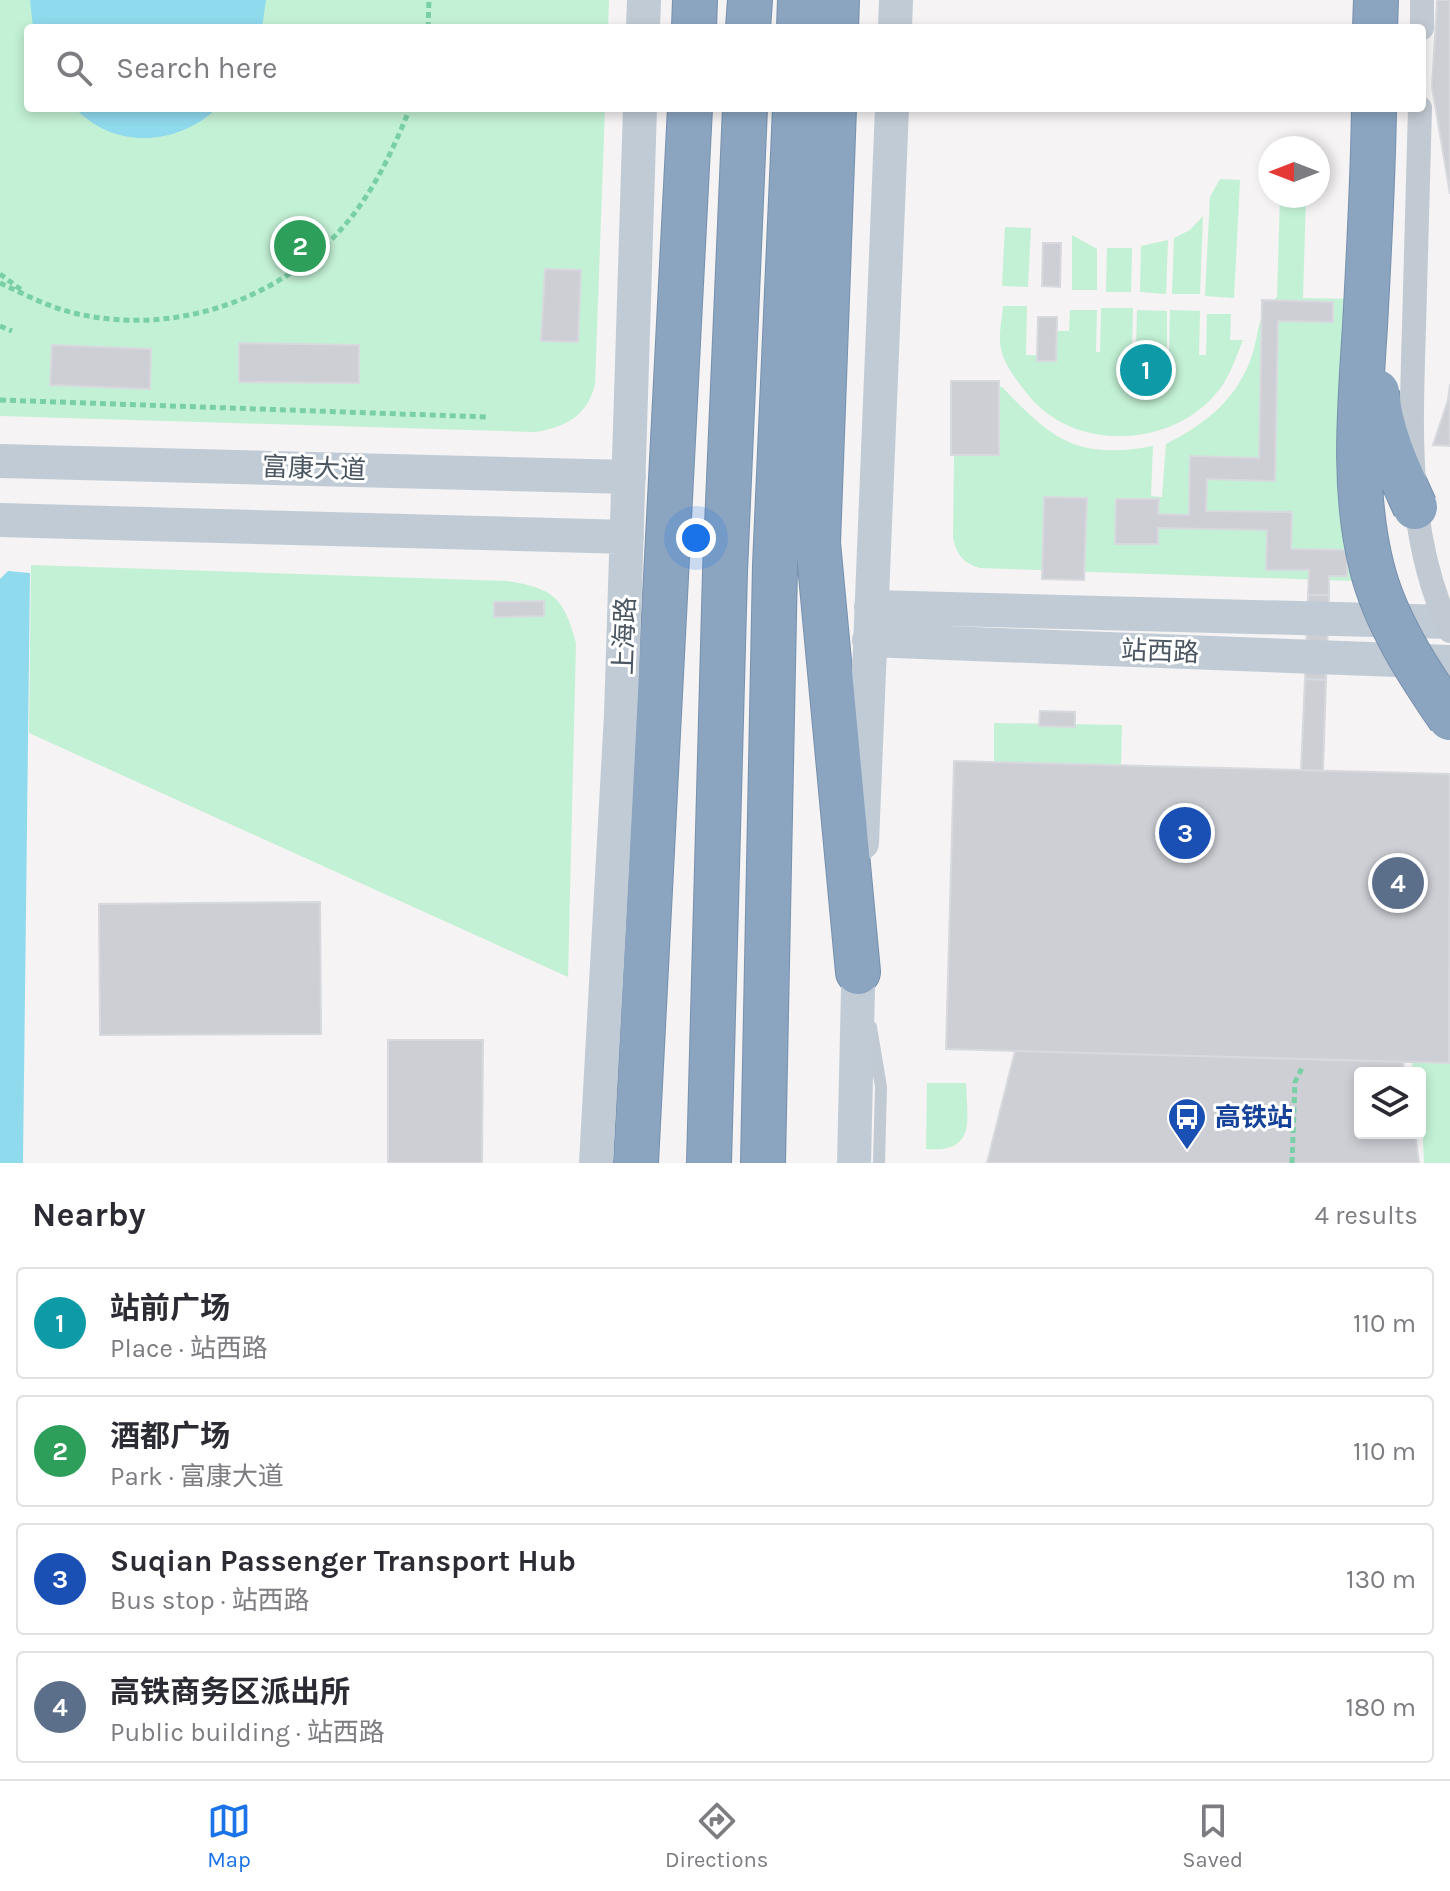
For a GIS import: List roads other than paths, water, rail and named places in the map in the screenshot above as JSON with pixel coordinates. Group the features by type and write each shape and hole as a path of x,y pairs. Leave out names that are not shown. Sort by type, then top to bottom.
{"highway":[{"path":"748,24 750,0"},
{"path":"799,24 800,0"},
{"path":"836,24 837,0"},
{"path":"1375,24 1376,0"},
{"path":"636,1163 690,112"},
{"path":"709,1163 725,572 745,112"},
{"path":"763,1163 775,566 795,112"},
{"path":"834,112 818,543 858,972"},
{"path":"1374,112 1378,408 1395,462 1415,507"},
{"path":"1373,193 1359,461 1364,519 1372,569 1394,625 1450,718"}],"street":[{"path":"643,24 644,0"},
{"path":"895,24 896,0"},
{"path":"1422,0 1422,24"},
{"name":"上海路","path":"596,1163 621,715 640,112"},
{"path":"854,1163 870,623 892,112"},
{"path":"1420,112 1412,419 1415,507 1424,561 1450,631"},
{"name":"富康大道","path":"0,461 629,477"},
{"path":"0,520 627,537"},
{"name":"站西路","path":"870,623 1450,622"},
{"name":"站西路","path":"870,623 1450,662"}],"lane":[{"path":"858,972 880,1073 879,1163"}],"water":[{"path":"30,0 266,0 263,24 33,24"},
{"path":"80,112 212,112 184,130 146,138 108,131"},
{"path":"8,571 30,573 23,1163 0,1163 0,579"}],"place":[{"name":"酒都广场","path":"300,246"},
{"name":"站前广场","path":"1146,370"},
{"name":"Suqian Passenger Transport Hub","path":"1185,833"},
{"name":"高铁商务区派出所","path":"1398,883"},
{"name":"高铁站","path":"1187,1151"}]}
